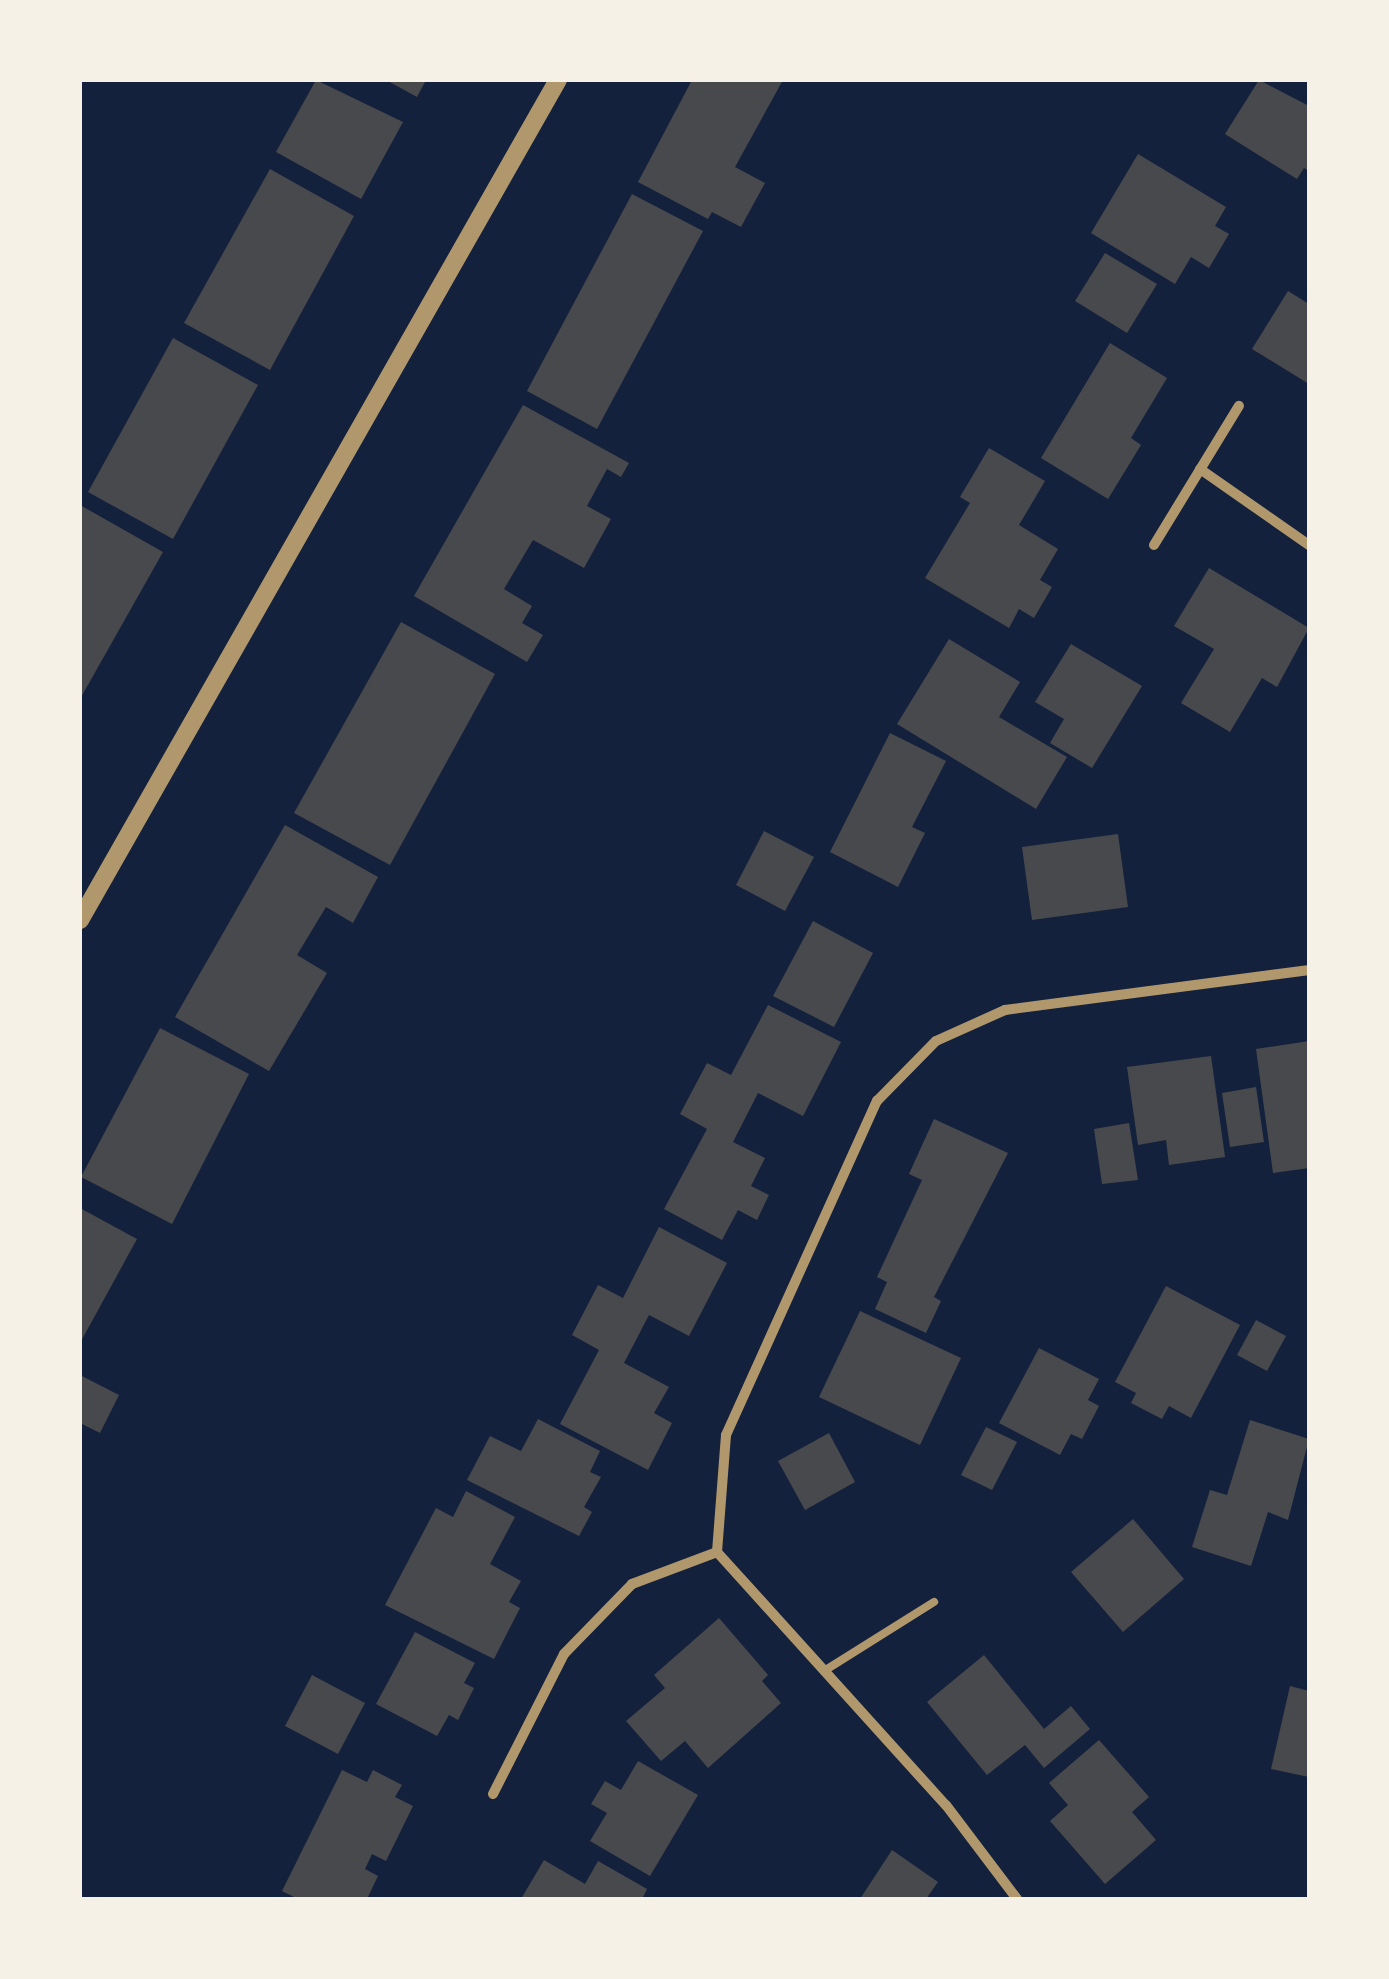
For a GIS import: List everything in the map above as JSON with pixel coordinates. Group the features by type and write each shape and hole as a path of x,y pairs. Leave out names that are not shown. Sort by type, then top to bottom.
{"street":[{"path":"80,920 558,80"},
{"path":"1154,545 1239,406"},
{"path":"1200,469 1309,546"},
{"path":"1017,1899 946,1806 717,1552 726,1435 877,1101 936,1042 1005,1010 1309,970"},
{"path":"493,1794 564,1654 632,1584 717,1552"}],"lane":[{"path":"824,1672 934,1602"}],"building":[{"path":"316,80 403,122 361,199 276,152"},
{"path":"386,80 426,80 417,97"},
{"path":"692,80 783,80 735,167 765,183 741,227 712,212 708,219 638,182"},
{"path":"1259,80 1309,106 1309,171 1304,168 1297,179 1225,134"},
{"path":"1138,154 1226,207 1215,226 1229,234 1209,268 1191,257 1175,284 1091,233"},
{"path":"270,169 354,216 270,370 184,323"},
{"path":"632,194 703,231 597,429 527,391"},
{"path":"1105,253 1157,284 1127,333 1075,301"},
{"path":"1288,291 1309,304 1309,384 1252,349"},
{"path":"173,338 258,385 173,539 88,492"},
{"path":"1110,343 1167,378 1131,438 1141,445 1108,499 1041,458"},
{"path":"523,405 629,463 621,477 607,469 587,506 611,519 584,568 533,540 504,589 532,606 522,623 543,635 527,662 414,596"},
{"path":"989,448 1045,481 1019,525 1058,549 1040,580 1052,587 1034,618 1019,609 1009,628 925,578 970,503 960,497"},
{"path":"80,505 163,552 80,699"},
{"path":"1209,568 1309,628 1277,687 1262,678 1230,732 1181,703 1214,649 1174,626"},
{"path":"401,622 495,674 390,865 294,813"},
{"path":"949,639 1020,682 999,717 1067,757 1036,809 897,724"},
{"path":"1071,644 1142,686 1092,768 1050,743 1064,719 1035,702"},
{"path":"890,733 946,761 912,827 925,833 898,887 830,852"},
{"path":"285,825 378,877 353,923 326,907 297,955 327,973 269,1071 175,1017"},
{"path":"764,831 814,857 785,911 736,885"},
{"path":"1118,834 1128,907 1032,920 1022,847"},
{"path":"813,921 873,953 834,1027 773,996"},
{"path":"768,1005 841,1042 803,1116 758,1093 733,1142 765,1158 751,1186 769,1195 757,1220 738,1210 722,1240 664,1209 707,1129 680,1114 707,1063 731,1075"},
{"path":"160,1028 249,1074 172,1224 81,1177"},
{"path":"1309,1041 1309,1168 1273,1173 1256,1049"},
{"path":"1211,1056 1225,1157 1169,1165 1166,1140 1138,1145 1127,1067"},
{"path":"1256,1087 1264,1142 1230,1147 1222,1093"},
{"path":"934,1119 1008,1153 934,1297 941,1301 926,1333 875,1309 887,1282 877,1277 922,1180 909,1174"},
{"path":"1129,1123 1138,1180 1102,1184 1094,1129"},
{"path":"80,1208 137,1239 80,1343"},
{"path":"659,1227 727,1263 689,1336 649,1315 624,1363 669,1387 654,1413 672,1423 648,1470 560,1424 599,1350 572,1335 598,1285 623,1298"},
{"path":"1166,1286 1240,1325 1191,1418 1169,1406 1162,1419 1131,1403 1136,1393 1115,1382"},
{"path":"860,1311 961,1358 920,1445 819,1397"},
{"path":"1256,1320 1286,1336 1267,1371 1237,1355"},
{"path":"1039,1348 1099,1379 1088,1400 1099,1406 1082,1439 1071,1434 1060,1455 999,1423"},
{"path":"80,1375 119,1395 100,1433 80,1423"},
{"path":"538,1419 600,1451 590,1472 601,1477 584,1507 592,1512 579,1536 467,1480 490,1436 521,1451"},
{"path":"1250,1420 1309,1439 1288,1520 1268,1512 1251,1566 1192,1547 1210,1490 1227,1495"},
{"path":"986,1427 1017,1442 992,1490 961,1475"},
{"path":"829,1433 855,1482 805,1510 778,1461"},
{"path":"466,1491 515,1517 490,1564 521,1581 509,1602 520,1608 494,1659 385,1605 436,1508 453,1517"},
{"path":"1133,1519 1184,1579 1123,1632 1071,1572"},
{"path":"719,1618 768,1675 762,1681 781,1703 708,1768 685,1741 661,1761 626,1721 665,1688 654,1675"},
{"path":"415,1632 475,1663 464,1683 474,1688 458,1720 449,1715 437,1736 376,1704"},
{"path":"984,1655 1044,1729 1071,1706 1090,1729 1044,1768 1025,1745 987,1775 927,1702"},
{"path":"312,1675 365,1703 338,1754 285,1726"},
{"path":"1290,1686 1309,1691 1309,1777 1271,1769"},
{"path":"1099,1740 1149,1797 1132,1812 1156,1840 1105,1884 1050,1821 1068,1805 1049,1783"},
{"path":"638,1761 698,1795 650,1876 590,1841 607,1813 591,1804 605,1781 621,1790"},
{"path":"342,1770 367,1782 373,1770 402,1785 395,1797 413,1806 386,1861 372,1854 365,1869 378,1876 367,1899 298,1899 282,1891"},
{"path":"892,1850 938,1882 926,1899 860,1899"},
{"path":"544,1860 585,1884 598,1861 647,1889 642,1899 521,1899"}]}
